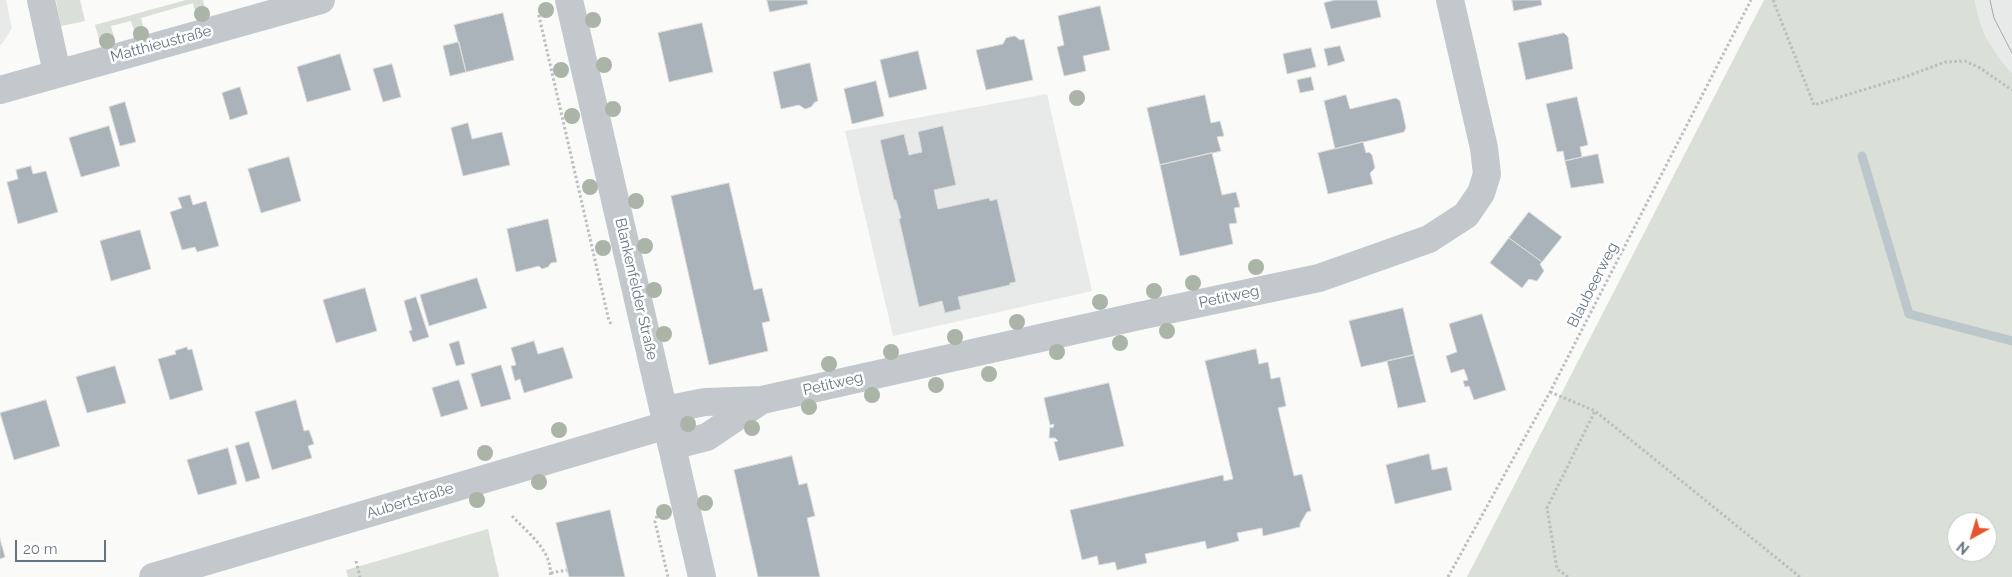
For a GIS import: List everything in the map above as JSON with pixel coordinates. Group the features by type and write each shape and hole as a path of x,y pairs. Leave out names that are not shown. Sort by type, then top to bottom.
{"street":[{"path":"41,0 57,73"},
{"name":"Matthieustraße","path":"0,90 322,0"},
{"name":"Blankenfelder Straße","path":"569,0 702,577"},
{"name":"Petitweg","path":"668,427 705,402 762,400 1319,278 1429,239 1466,215 1481,193 1487,174 1484,148 1450,0"},
{"name":"Petitweg","path":"668,427 707,437 762,400"},
{"name":"Aubertstraße","path":"153,577 668,427"}],"path":[{"name":"Blaubeerweg","path":"1448,577 1550,392 1751,0"},
{"path":"1773,0 1814,105 1905,77 1945,62 1965,61 1980,68 2012,90"},
{"path":"1550,392 1595,411 1800,577"},
{"path":"1568,577 1557,569 1546,508 1595,411"},
{"path":"512,516 542,548 550,575 567,570"},
{"path":"356,561 360,577"}],"shaded area":[{"path":"0,0 6,0 12,28 0,45"},
{"path":"56,0 80,0 85,21 61,26"},
{"path":"186,0 204,0 209,19 198,22 193,3 141,18 146,37 137,40 131,21 111,26 116,45 102,50 95,25"},
{"path":"1764,0 1975,0 1980,21 1988,40 1998,57 2012,73 2012,577 1467,577"},
{"path":"1975,0 2012,0 2012,73 1994,53 1977,18"},
{"path":"1047,94 1092,291 893,336 845,131"},
{"path":"488,529 499,577 348,577 346,570"}],"building":[{"path":"767,0 807,0 808,4 770,12"},
{"path":"1335,0 1377,0 1381,17 1331,29 1324,3"},
{"path":"1512,0 1541,0 1542,5 1514,11"},
{"path":"1100,6 1110,50 1083,56 1086,71 1064,76 1057,47 1064,45 1058,16"},
{"path":"503,13 514,60 466,72 454,25"},
{"path":"702,23 713,72 669,82 658,33"},
{"path":"1564,33 1568,37 1573,69 1526,80 1518,43"},
{"path":"1015,36 1020,40 1024,39 1033,80 986,90 976,50 1003,44 1006,38"},
{"path":"459,42 466,72 450,76 443,46"},
{"path":"1340,46 1345,61 1328,66 1324,49"},
{"path":"1311,48 1316,67 1287,74 1283,54"},
{"path":"918,51 927,89 889,98 880,60"},
{"path":"340,54 351,90 307,102 297,67"},
{"path":"810,63 818,101 805,109 799,105 781,109 773,72"},
{"path":"392,64 401,97 383,102 373,69"},
{"path":"1311,77 1314,90 1300,93 1297,80"},
{"path":"876,81 884,116 852,124 844,89"},
{"path":"240,87 248,114 230,120 222,93"},
{"path":"1205,95 1211,123 1220,121 1224,136 1217,137 1221,151 1160,165 1147,108"},
{"path":"1346,95 1350,109 1396,98 1400,101 1406,128 1404,132 1335,149 1324,101"},
{"path":"1577,97 1588,145 1580,147 1582,157 1565,161 1563,151 1557,152 1546,104"},
{"path":"125,102 136,142 120,146 109,107"},
{"path":"468,123 472,139 502,132 510,165 463,176 451,128"},
{"path":"109,126 120,166 81,177 69,138"},
{"path":"943,126 956,185 934,190 938,209 989,198 990,201 997,199 1016,282 958,297 961,309 945,313 942,301 919,307 899,219 901,218 896,200 894,200 880,140 904,134 909,155 922,152 918,132"},
{"path":"1363,142 1366,153 1369,152 1372,155 1375,168 1370,173 1373,184 1328,194 1318,153"},
{"path":"1212,153 1222,195 1236,192 1240,207 1234,208 1237,223 1229,224 1233,244 1180,256 1160,165"},
{"path":"1598,154 1604,183 1571,188 1565,161"},
{"path":"289,157 301,201 261,213 248,169"},
{"path":"31,166 33,174 46,171 58,212 18,224 7,182 18,179 16,170"},
{"path":"729,183 754,290 762,288 770,321 762,323 768,351 709,365 671,196"},
{"path":"190,195 193,205 206,201 219,246 197,252 195,247 182,250 170,212 182,208 178,198"},
{"path":"1529,212 1562,237 1542,262 1509,238"},
{"path":"548,219 557,262 551,263 548,267 542,269 539,266 516,272 507,229"},
{"path":"140,230 151,269 111,281 100,241"},
{"path":"1509,238 1542,262 1540,264 1544,271 1537,281 1529,279 1522,288 1490,263"},
{"path":"477,278 487,308 429,326 420,295"},
{"path":"365,288 377,331 336,343 323,300"},
{"path":"416,297 429,337 413,342 409,331 412,330 404,301"},
{"path":"1403,308 1414,355 1361,367 1349,321"},
{"path":"1482,314 1506,390 1474,400 1469,386 1465,387 1463,381 1468,380 1464,369 1451,373 1446,356 1457,352 1449,324"},
{"path":"459,341 465,364 456,366 449,344"},
{"path":"534,341 538,354 563,347 573,378 524,393 520,379 515,381 511,366 516,365 511,348"},
{"path":"187,347 188,350 192,349 203,390 170,400 158,359 176,354 175,351"},
{"path":"1256,349 1259,364 1268,362 1271,379 1280,377 1286,406 1278,408 1294,476 1302,474 1311,511 1307,512 1300,527 1263,536 1262,528 1237,533 1239,541 1207,549 1205,541 1145,554 1147,563 1117,570 1115,562 1099,565 1097,556 1082,560 1070,510 1223,475 1224,481 1233,479 1205,361"},
{"path":"1414,355 1426,402 1398,408 1387,361"},
{"path":"501,365 511,399 481,407 471,374"},
{"path":"115,366 126,403 87,413 76,377"},
{"path":"459,380 468,409 441,417 432,388"},
{"path":"1109,383 1124,446 1059,461 1054,442 1058,441 1055,438 1049,438 1050,427 1053,428 1054,424 1050,425 1044,398"},
{"path":"46,400 60,446 14,460 0,413"},
{"path":"296,400 304,431 309,430 314,444 308,446 312,458 272,470 255,412"},
{"path":"249,442 260,478 246,482 235,446"},
{"path":"228,448 237,484 198,495 187,460"},
{"path":"1429,454 1432,470 1447,467 1452,490 1395,504 1386,465"},
{"path":"792,456 799,485 807,483 815,516 807,518 820,577 758,577 734,470"},
{"path":"610,510 625,577 569,577 556,523"},
{"path":"0,539 5,557 0,559"}],"waterway":[{"path":"1862,156 1909,314 2012,341"}],"tram line":[{"path":"1990,0 1994,18 2012,53"}]}
